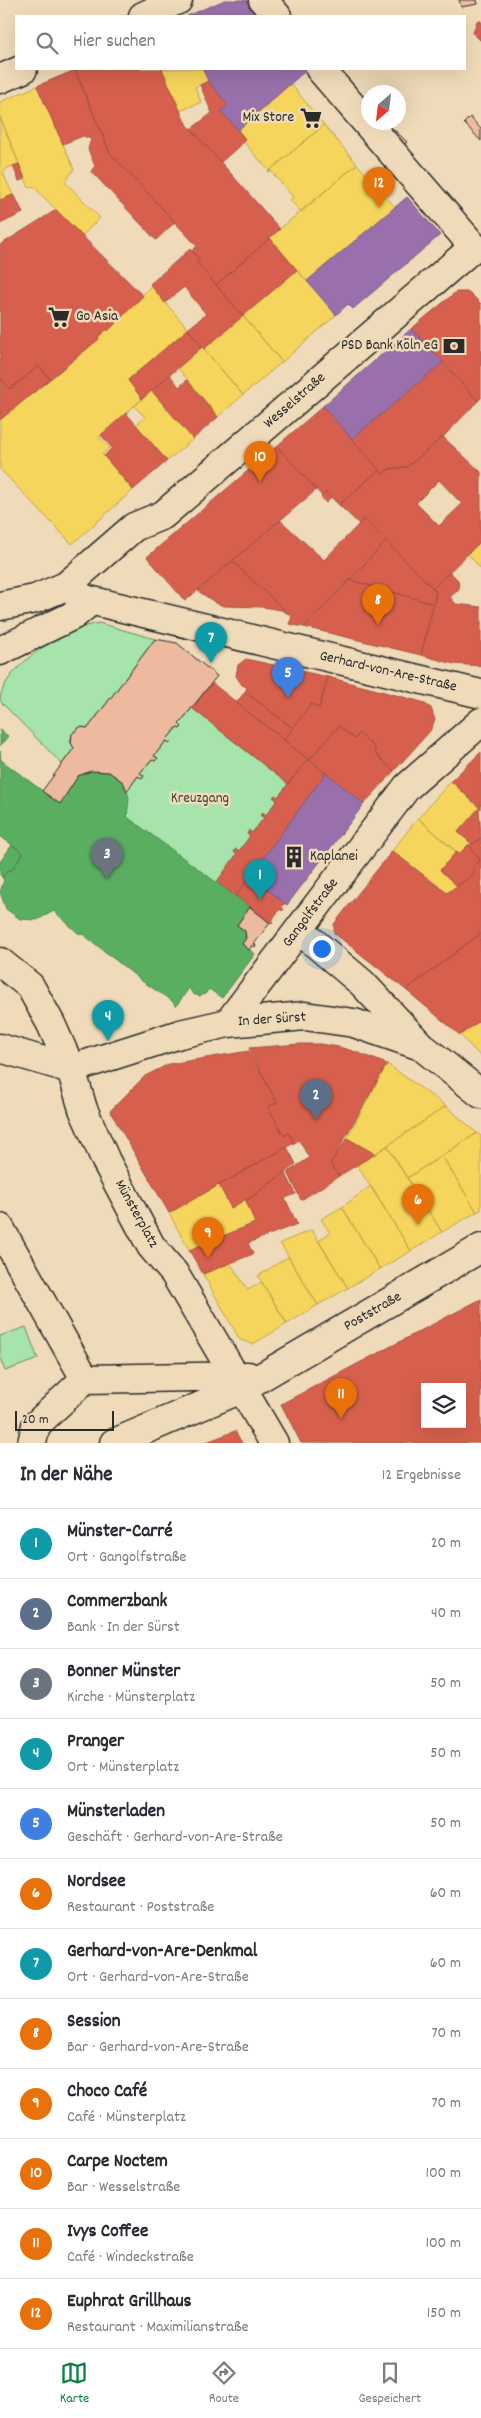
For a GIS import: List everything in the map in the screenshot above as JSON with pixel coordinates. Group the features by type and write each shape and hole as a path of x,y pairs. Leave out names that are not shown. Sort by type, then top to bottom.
{"street":[{"path":"145,15 178,0"},
{"path":"263,0 276,15"},
{"path":"0,78 20,70"},
{"path":"321,70 478,250"},
{"name":"Wesselstraße","path":"0,606 35,599 66,586 134,527 163,515 478,250"},
{"name":"Gerhard-von-Are-Straße","path":"66,586 91,601 481,694"},
{"path":"0,651 74,615 91,601"},
{"name":"Gangolfstraße","path":"228,1023 407,787 481,722"},
{"name":"In der Sürst","path":"299,930 362,983 421,1046 481,1094"},
{"name":"Münsterplatz","path":"0,962 30,986 51,1024 71,1069 83,1109 106,1162 152,1246 174,1273 274,1443"},
{"name":"In der Sürst","path":"71,1069 180,1034 228,1023 305,1016 354,1023 421,1046"},
{"path":"0,1048 71,1069"},
{"path":"0,1228 85,1379"},
{"name":"Poststraße","path":"237,1383 264,1375 481,1248"},
{"path":"32,1443 36,1425 85,1379 237,1383"},
{"path":"114,1443 237,1383"}],"green space":[{"path":"99,623 155,639 88,728 80,727 74,731 70,741 74,748 62,764 0,701 2,690 18,668 42,648 67,633"},
{"name":"Kreuzgang","path":"192,708 288,784 278,797 275,795 273,797 277,800 266,815 263,812 260,815 264,818 252,833 249,831 247,834 250,836 239,851 236,849 234,851 237,854 216,883 127,817 127,791 138,776 141,779 144,776 140,773 152,759 155,761 157,758 154,756 166,741 170,743 171,741 168,738 177,727 180,729 179,724"},
{"path":"26,1327 38,1359 5,1371 0,1358 0,1336"}],"building: Wohnen":[{"path":"162,70 203,70 208,81 195,87 201,102 180,111"},
{"path":"290,83 324,125 269,171 244,142 246,140 238,130"},
{"path":"37,86 74,169 65,182 100,218 82,236 33,186 29,188 0,117 0,102"},
{"path":"0,117 19,164 7,168 3,173 13,195 0,200"},
{"path":"324,125 357,164 301,212 290,200 293,197 271,171 268,172"},
{"path":"357,164 395,207 307,281 269,238"},
{"path":"297,270 336,315 282,362 243,316"},
{"path":"151,286 188,329 128,380 142,399 99,437 110,448 102,454 133,490 72,544 0,469 0,420 99,339 98,337 107,329 108,331"},
{"path":"243,316 282,362 243,395 204,349"},
{"path":"202,347 243,395 218,417 178,368"},
{"path":"152,391 193,439 167,461 136,425 145,417 134,406"},
{"path":"481,541 481,569 468,554"},
{"path":"451,781 479,808 458,832 472,844 470,846 469,844 459,854 418,818"},
{"path":"418,818 456,852 440,870 457,886 447,893 392,851"},
{"path":"481,1020 481,1057 460,1035"},
{"path":"387,1064 446,1106 375,1154 347,1138"},
{"path":"446,1106 477,1133 407,1178 387,1146"},
{"path":"477,1133 481,1136 481,1210 477,1212 442,1156"},
{"path":"387,1146 442,1232 411,1251 357,1165"},
{"path":"442,1156 477,1212 442,1232 407,1178"},
{"path":"219,1185 231,1208 246,1199 255,1223 189,1250 169,1213"},
{"path":"371,1186 411,1251 380,1269 342,1207"},
{"path":"342,1207 380,1269 348,1288 318,1241 330,1233 321,1219"},
{"path":"312,1230 348,1288 318,1305 280,1243"},
{"path":"288,1257 318,1305 287,1324 258,1276"},
{"path":"230,1263 248,1290 262,1282 287,1324 253,1344 240,1340 203,1274"}],"building: Handel":[{"path":"477,21 481,21 481,41 473,33"},
{"path":"75,70 162,70 185,122 280,229 216,285 197,263 200,260 192,251 197,246 110,153"},
{"path":"75,70 110,153 175,222 156,240 91,171 95,166 88,149 91,139 83,136 63,144 37,86"},
{"path":"208,81 228,105 221,111 246,140 221,162 191,129 212,113 200,85"},
{"path":"19,164 25,179 19,181 13,166"},
{"path":"13,195 23,213 0,224 0,200"},
{"path":"56,210 143,296 108,331 107,329 98,337 99,339 50,379 39,366 10,389 0,377 0,245"},
{"path":"270,238 297,270 243,316 216,285"},
{"path":"190,249 200,260 197,263 243,316 204,349 188,329 206,314 184,287 165,303 150,284"},
{"name":"PSD Bank Köln eG","path":"456,292 469,292 481,304 481,398 478,401 411,329"},
{"path":"188,329 202,347 142,399 128,380"},
{"path":"443,362 478,401 443,437 407,467 389,469 383,474 352,439"},
{"path":"39,366 50,379 0,420 0,377 10,389"},
{"path":"170,375 179,387 187,380 218,417 193,439 152,391"},
{"path":"323,406 379,470 339,505 326,492 322,496 277,446"},
{"path":"126,413 167,461 133,490 104,456 112,448 101,435"},
{"path":"443,437 481,472 481,541 433,588 364,519 359,524 339,505 379,470 383,474 389,469 407,467","holes":["439,480 462,504 439,526 416,503"]},
{"path":"277,446 316,490 185,601 147,557"},
{"path":"326,492 331,497 326,503 321,497"},
{"path":"364,519 386,541 304,627 289,624 292,617 232,561 280,520 324,560"},
{"path":"386,541 436,592 434,604 350,580"},
{"path":"232,561 289,614 281,610 263,607 224,606 198,591"},
{"path":"450,572 458,580 459,589 450,597 456,604 481,607 481,666 454,664 421,655 436,592 433,588"},
{"path":"350,580 434,604 421,655 304,627"},
{"path":"246,659 328,677 319,708 311,704 293,728 245,692 247,687 242,685 236,676 238,665"},
{"path":"328,677 422,702 431,708 435,720 430,731 394,771 374,752 376,749 359,733 355,739 339,726 309,760 284,740 311,704 319,708"},
{"path":"212,683 308,759 288,784 192,708"},
{"path":"245,692 293,728 284,740 236,703"},
{"path":"339,726 355,739 359,733 376,749 374,752 394,771 364,804 309,760"},
{"path":"481,752 481,809 451,781"},
{"path":"308,759 326,773 235,897 216,883 237,854 234,852 236,849 239,851 250,836 247,834 249,830 252,833 264,818 260,815 263,812 266,815 277,800 273,797 275,795 278,797"},
{"path":"479,808 481,838 472,844 458,832"},
{"path":"481,838 481,933 406,990 334,933 334,924 392,851 447,893 475,873 472,869 480,860 470,846"},
{"path":"469,844 480,860 472,869 475,873 457,886 440,870 456,852 459,854"},
{"path":"250,876 285,903 281,907 284,909 282,911 280,909 271,921 273,922 272,924 235,897"},
{"path":"481,933 481,1020 460,1035 406,990"},
{"path":"320,1044 339,1047 387,1064 330,1164 339,1176 301,1200 288,1172 309,1158 299,1140 294,1143 289,1133 284,1136 268,1107 277,1103 249,1048"},
{"path":"249,1051 277,1103 268,1107 284,1136 289,1133 294,1143 169,1213 110,1111 145,1076 169,1064"},
{"path":"347,1138 375,1154 339,1176 330,1164"},
{"path":"287,1147 296,1164 246,1201 246,1199 231,1208 219,1185"},
{"path":"285,1172 296,1194 285,1198 297,1224 248,1243 253,1254 203,1274 189,1250 255,1223 246,1201"},
{"path":"481,1299 481,1443 301,1443 281,1404"},
{"path":"235,1431 242,1443 204,1443"}],"building: Büros":[{"path":"225,0 246,0 258,15 189,15"},
{"path":"203,70 305,71 238,130 221,111 228,105 208,81"},
{"path":"407,197 440,235 353,309 348,304 336,315 307,281"},
{"path":"411,329 443,362 352,439 323,406"},
{"name":"Kaplanei","path":"326,773 364,804 287,905 250,876"}],"building: Öffentlich":[{"path":"0,730 8,736 0,746"},
{"path":"0,751 1,760 60,804 78,776 91,771 109,772 123,782 127,791 129,798 127,817 250,907 237,925 246,932 245,940 242,944 255,954 222,998 209,989 205,994 199,996 193,994 189,988 176,1006 172,1001 142,981 84,935 78,933 54,911 37,920 20,919 6,909 0,892 4,880 2,878 8,870 11,871 23,853 0,836"},
{"path":"12,845 23,853 11,871 8,870 2,877 0,875 0,862"}],"building: Sonstige":[{"path":"459,0 477,0 478,4 461,7"},
{"path":"470,117 481,129 481,141 464,123"},
{"path":"385,130 394,130 407,142 401,148"},
{"path":"155,639 177,643 217,676 179,724 182,727 180,729 177,727 168,738 171,741 170,743 166,741 154,756 158,758 155,761 152,759 140,773 144,776 142,779 138,776 127,791 123,782 109,772 91,771 78,776 60,804 42,791 74,748 71,743 72,734 80,727 88,728"},
{"path":"250,907 270,923 254,944 256,945 255,947 252,945 249,950 242,944 246,938 245,931 237,925"}],"place":[{"name":"Mix Store","path":"311,118"},
{"name":"Euphrat Grillhaus","path":"379,208"},
{"name":"Go Asia","path":"59,317"},
{"name":"PSD Bank Köln eG","path":"454,346"},
{"name":"Carpe Noctem","path":"260,482"},
{"name":"Session","path":"378,625"},
{"name":"Gerhard-von-Are-Denkmal","path":"211,663"},
{"name":"Münsterladen","path":"288,698"},
{"name":"Kaplanei","path":"294,857"},
{"name":"Bonner Münster","path":"107,879"},
{"name":"Münster-Carré","path":"260,900"},
{"name":"Pranger","path":"108,1041"},
{"name":"Commerzbank","path":"316,1120"},
{"name":"Nordsee","path":"418,1225"},
{"name":"Choco Café","path":"208,1258"},
{"name":"Ivys Coffee","path":"341,1419"}]}
